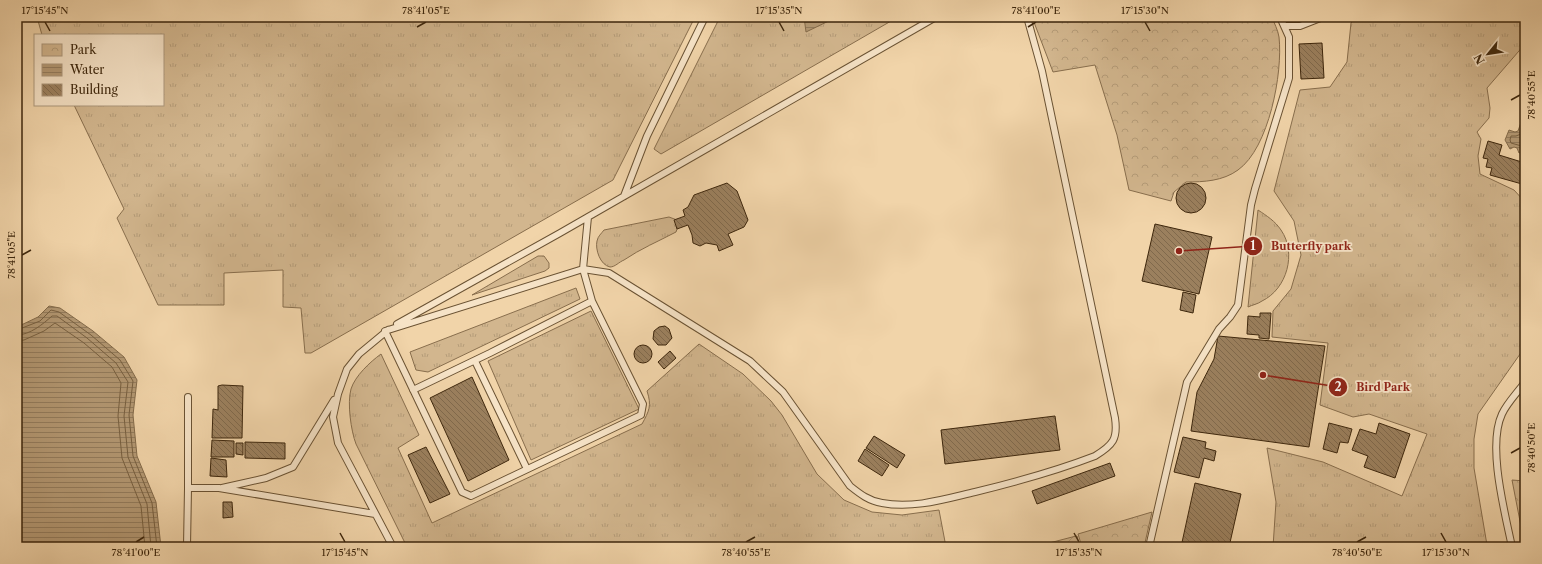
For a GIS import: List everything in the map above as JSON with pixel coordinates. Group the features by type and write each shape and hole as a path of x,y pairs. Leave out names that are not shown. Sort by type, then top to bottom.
{"lane":[{"path":"624,196 647,136 705,17"},
{"path":"392,547 338,443 333,417 338,394 347,369 359,354 386,331 936,17"},
{"path":"386,331 584,269 609,273 750,361 783,392 850,486 864,498 881,503 906,506 939,501 1024,480 1095,456 1105,450 1114,441 1117,430 1042,71 1027,17"},
{"path":"1149,547 1187,382 1219,329 1238,305 1254,194 1289,78 1289,37 1280,17"},
{"path":"1285,26 1300,26 1323,17"},
{"path":"386,331 462,492 472,496 641,415 643,404 592,301 584,269 588,217"},
{"path":"413,390 475,361 592,301"},
{"path":"475,361 527,470"},
{"path":"1512,547 1498,472 1496,440 1502,414 1525,382"},
{"path":"219,488 266,478 293,467 338,394"},
{"path":"187,547 188,397"},
{"path":"188,488 219,488 375,514"}],"green space":[{"path":"37,17 695,17 613,180 311,353 305,353 301,308 283,307 283,270 224,273 224,305 158,305 117,218 124,209 74,106 164,106 164,34 42,34"},
{"path":"720,17 898,17 661,154 654,149"},
{"path":"1032,17 1272,17 1279,37 1279,70 1272,109 1266,128 1258,145 1249,159 1232,174 1220,179 1186,182 1174,192 1171,201 1129,190 1117,135 1095,65 1053,72"},
{"path":"1356,17 1525,17 1525,44 1487,88 1490,108 1489,118 1477,132 1481,139 1478,156 1480,174 1514,190 1525,202 1525,347 1478,414 1474,439 1474,468 1487,545 1481,547 1273,547 1276,502 1267,448 1323,462 1402,496 1427,434 1369,414 1353,417 1320,405 1328,343 1272,337 1273,311 1291,289 1301,255 1294,221 1274,191 1300,90 1330,87 1347,62 1351,23"},
{"path":"1258,210 1273,221 1281,230 1286,239 1289,259 1287,270 1278,288 1271,295 1260,302 1248,307"},
{"path":"669,217 677,220 678,226 676,232 636,252 614,266 606,266 601,260 598,252 597,241 604,230"},
{"path":"538,256 544,256 549,263 549,268 545,271 472,295"},
{"path":"576,288 580,299 428,372 416,370 410,352"},
{"path":"591,311 639,409 531,460 488,361"},
{"path":"699,344 743,374 771,401 782,415 817,474 844,500 872,512 902,515 939,510 946,547 407,547 354,438 349,402 351,389 363,370 381,354 419,435 398,448 432,523 642,424 649,408 647,391"},
{"path":"1512,480 1525,481 1525,547"},
{"path":"1152,512 1144,547 1082,547 1078,534"},
{"path":"1076,536 1080,547 1034,547"}],"water":[{"path":"804,17 837,17 806,32"},
{"path":"1525,111 1525,151 1519,153 1517,148 1514,147 1510,149 1505,140 1509,130 1515,132 1518,131"},
{"path":"49,306 60,308 93,331 124,357 137,380 133,415 137,456 156,502 161,547 17,547 17,327 38,317"}],"building":[{"path":"1322,43 1324,78 1301,79 1299,44"},
{"path":"1488,141 1502,145 1499,155 1525,163 1525,173 1522,184 1490,175 1492,168 1486,167 1488,159 1483,158"},
{"path":"727,183 737,191 748,220 744,227 728,234 733,245 719,251 717,245 706,243 700,246 693,243 688,225 677,229 674,220 685,216 683,210 688,207 694,195"},
{"path":"1191,183 1202,187 1206,198 1202,209 1191,213 1180,209 1176,198 1180,187"},
{"path":"1155,224 1212,237 1199,294 1142,281"},
{"path":"1183,292 1196,295 1193,313 1180,310"},
{"path":"1260,313 1271,313 1269,339 1259,338 1259,335 1247,334 1248,316 1260,317"},
{"path":"665,326 669,329 672,338 666,345 658,345 653,339 654,331 659,327"},
{"path":"1218,336 1325,346 1309,447 1191,431 1197,392 1214,359"},
{"path":"639,345 647,345 652,350 650,361 647,363 639,363 634,358 634,350"},
{"path":"670,351 676,358 664,369 658,362"},
{"path":"472,377 509,460 468,481 430,398"},
{"path":"218,386 243,386 242,438 212,438 213,409 218,410"},
{"path":"1055,416 1060,450 945,464 941,430"},
{"path":"1329,423 1352,429 1348,443 1340,442 1337,453 1323,449"},
{"path":"1379,423 1410,434 1395,478 1364,467 1368,456 1352,450 1360,429 1376,434"},
{"path":"874,436 905,455 897,468 866,448"},
{"path":"1183,437 1206,442 1205,448 1216,451 1214,461 1204,458 1199,478 1174,472"},
{"path":"212,440 234,441 234,457 211,457"},
{"path":"245,442 285,443 285,459 245,458"},
{"path":"236,443 243,443 243,455 236,454"},
{"path":"426,447 450,494 430,503 408,455"},
{"path":"865,449 889,465 882,476 858,461"},
{"path":"211,458 226,460 227,477 210,476"},
{"path":"1110,463 1115,476 1037,504 1032,491"},
{"path":"1195,483 1241,494 1229,547 1181,547"},
{"path":"223,502 232,502 233,517 223,518"}],"place":[{"name":"Butterfly park","path":"1179,251"},
{"name":"Bird Park","path":"1263,375"}]}
